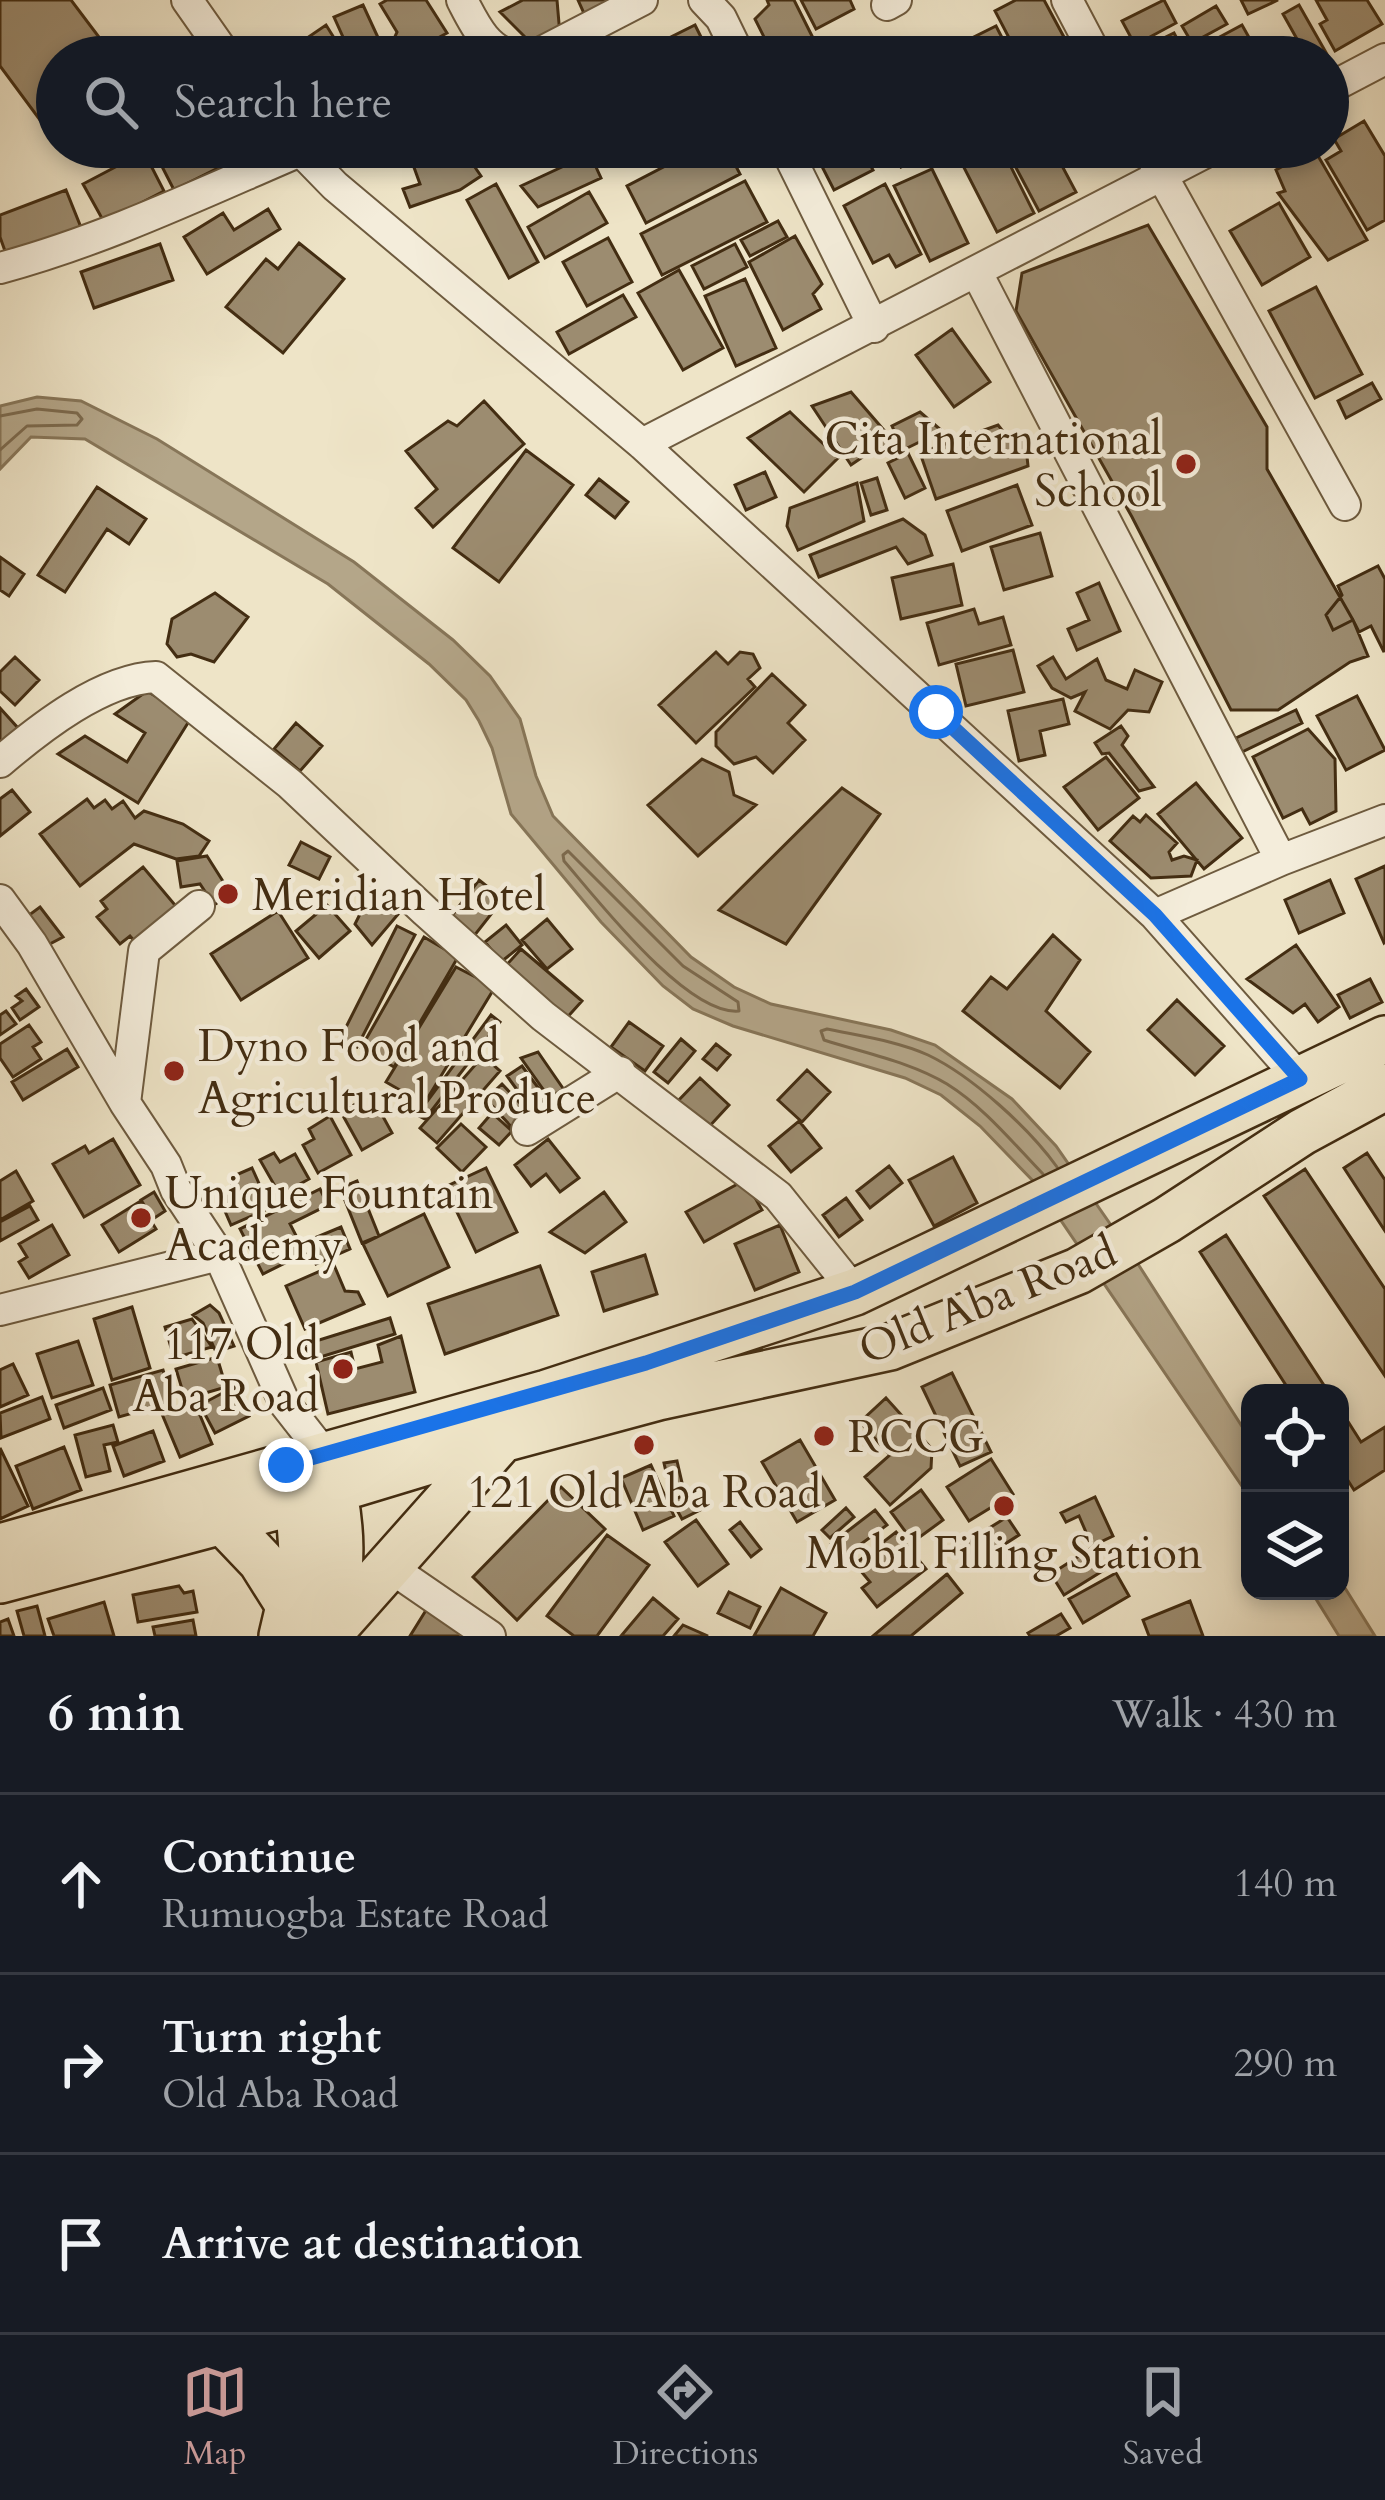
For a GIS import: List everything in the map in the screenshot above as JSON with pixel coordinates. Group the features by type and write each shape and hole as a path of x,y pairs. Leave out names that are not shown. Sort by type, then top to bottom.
{"main road":[{"name":"Old Aba Road","path":"0,1580 221,1520 310,1478 855,1292 1385,1040"},
{"name":"Old Aba Road","path":"0,1547 502,1439 658,1397 890,1348 1078,1271 1302,1132 1385,1087"},
{"path":"327,1636 502,1439"},
{"path":"286,1622 302,1552 310,1478"},
{"path":"310,1478 342,1552 340,1586 327,1636"},
{"path":"221,1520 261,1561 286,1622"}],"street":[{"path":"187,0 212,36"},
{"path":"461,0 482,36"},
{"path":"573,36 642,0"},
{"path":"704,0 730,36"},
{"path":"1067,0 1086,36"},
{"path":"1349,78 1385,59"},
{"path":"0,268 105,233 254,168"},
{"path":"317,168 642,444 1155,915 1300,1079"},
{"path":"795,168 874,327"},
{"path":"1157,168 1345,505"},
{"path":"642,444 1176,168"},
{"path":"977,273 1281,860"},
{"path":"0,762 53,719 105,693 156,677 290,784 543,1016 778,1196 855,1292"},
{"path":"1155,915 1385,820"},
{"path":"0,900 32,944 220,1255 285,1404 310,1478"},
{"path":"124,1103 143,951 199,906"},
{"path":"527,1130 620,1072"},
{"path":"4,1301 132,1279 220,1255"},
{"path":"392,1568 490,1636"}],"water":[{"path":"37,397 81,401 157,439 354,562 453,640 490,676 520,719 553,816 691,957 734,987 771,1004 891,1030 935,1045 1012,1099 1056,1146 1241,1425 1241,1485 1036,1184 980,1126 941,1095 905,1078 733,1026 693,1009 663,986 601,922 511,814 479,721 466,700 429,664 328,584 85,439 31,437 0,469 0,406"},
{"path":"1349,1594 1375,1636 1339,1636 1317,1600 1349,1600"}],"building":[{"path":"0,0 71,0 98,36 36,36 36,115 0,66"},
{"path":"426,0 447,33 395,36 380,4"},
{"path":"523,0 557,0 560,35 524,36 500,12"},
{"path":"578,0 621,0 587,20"},
{"path":"767,0 794,0 812,36 764,36 755,19 769,5"},
{"path":"801,0 850,0 854,9 816,29"},
{"path":"1016,0 1044,0 1063,36 1008,36 995,11"},
{"path":"1164,0 1176,23 1152,36 1130,36 1122,21"},
{"path":"1241,0 1278,0 1248,14"},
{"path":"1316,0 1367,0 1382,24 1349,43 1349,36 1327,36 1320,24 1327,20"},
{"path":"363,5 377,36 343,36 334,17"},
{"path":"1299,5 1317,36 1295,36 1283,14"},
{"path":"1216,6 1227,24 1205,36 1188,36 1182,26"},
{"path":"326,25 333,36 310,36"},
{"path":"695,25 700,36 673,36"},
{"path":"1242,25 1248,36 1222,36"},
{"path":"996,26 1001,36 976,36"},
{"path":"1364,121 1385,156 1385,220 1367,230 1331,168 1349,168 1349,130"},
{"path":"114,168 152,168 164,191 104,222 83,184"},
{"path":"163,168 218,168 174,190"},
{"path":"414,168 475,168 481,176 460,190 410,207 403,189 420,184"},
{"path":"560,168 596,168 601,178 538,207 521,186"},
{"path":"662,168 737,168 740,174 646,223 627,186"},
{"path":"823,168 872,168 873,170 834,190"},
{"path":"964,168 1012,168 1034,213 997,232"},
{"path":"1016,168 1063,168 1076,192 1039,211"},
{"path":"1325,168 1367,240 1328,260 1278,193 1285,191 1276,170"},
{"path":"932,169 968,243 930,261 894,186"},
{"path":"745,181 767,222 662,275 641,234"},
{"path":"496,184 538,262 509,278 467,200"},
{"path":"885,184 921,254 896,267 889,255 873,263 844,206"},
{"path":"66,190 82,230 25,252 5,251 0,215"},
{"path":"589,192 607,223 545,258 528,227"},
{"path":"1279,203 1310,257 1262,285 1230,231"},
{"path":"268,209 280,229 207,274 184,237 223,213 234,230"},
{"path":"778,221 787,237 750,256 741,240"},
{"name":"Cita International School","path":"1148,225 1267,427 1267,469 1353,620 1368,656 1350,662 1278,710 1231,710 1132,517 1016,311 1022,273"},
{"path":"795,236 822,284 813,294 821,309 783,330 749,262"},
{"path":"608,238 632,282 587,306 563,262"},
{"path":"299,243 344,279 283,353 226,307 266,259 278,269"},
{"path":"160,244 173,280 94,308 81,272"},
{"path":"735,244 747,267 704,289 692,266"},
{"path":"679,270 723,348 683,370 638,293"},
{"path":"745,279 776,348 736,366 705,296"},
{"path":"1316,287 1362,374 1315,398 1269,311"},
{"path":"623,295 636,317 569,354 557,332"},
{"path":"952,329 990,382 954,407 916,355"},
{"path":"1372,383 1381,399 1346,418 1338,401"},
{"path":"851,392 895,443 882,456 870,452 851,465 812,406"},
{"path":"484,401 524,444 433,527 416,508 437,489 406,451 448,421 457,426"},
{"path":"790,412 838,458 804,492 748,438"},
{"path":"920,412 942,431 903,450 892,426"},
{"path":"998,425 1009,439 1025,438 1028,466 936,499 920,453"},
{"path":"526,450 573,485 499,582 453,548"},
{"path":"908,453 925,488 905,498 888,463"},
{"path":"765,472 776,497 746,510 735,485"},
{"path":"877,478 887,510 871,515 861,483"},
{"path":"599,479 628,502 615,518 586,495"},
{"path":"857,483 864,521 798,550 787,526 790,508"},
{"path":"1017,485 1032,525 962,551 947,511"},
{"path":"97,487 146,519 129,544 107,529 65,592 38,575"},
{"path":"903,519 925,535 932,555 908,564 896,547 819,577 810,555"},
{"path":"1040,533 1052,576 1004,590 991,547"},
{"path":"0,557 24,574 9,596 0,590"},
{"path":"953,564 962,605 901,619 892,578"},
{"path":"1378,566 1385,579 1384,652 1371,626 1359,632 1353,620 1333,630 1326,615 1342,595 1338,586"},
{"path":"1099,583 1120,631 1077,650 1068,629 1089,620 1077,593"},
{"path":"215,593 248,617 214,662 191,654 177,657 167,644 172,619"},
{"path":"974,609 979,624 1003,617 1011,645 939,665 927,623"},
{"path":"1013,650 1024,692 966,706 956,664"},
{"path":"716,652 728,664 740,652 753,654 760,668 748,679 755,687 696,743 659,705"},
{"path":"15,657 39,680 15,705 0,691 0,672"},
{"path":"1053,657 1066,679 1097,659 1106,680 1127,689 1135,670 1162,682 1149,712 1128,710 1110,729 1075,711 1085,692 1071,698 1052,688 1038,666"},
{"path":"772,674 805,705 788,723 805,740 773,773 756,757 734,764 716,746 716,732"},
{"path":"147,691 191,718 138,803 58,754 85,736 127,762 145,733 115,714"},
{"path":"1357,696 1385,750 1346,770 1317,716"},
{"path":"1063,699 1069,724 1040,731 1045,755 1019,761 1008,711"},
{"path":"0,708 18,728 0,744"},
{"path":"1296,710 1302,723 1242,752 1236,738"},
{"path":"296,723 322,746 300,771 274,749"},
{"path":"1121,726 1128,736 1122,745 1154,787 1139,791 1095,743"},
{"path":"1308,729 1335,759 1336,811 1310,824 1302,809 1283,818 1253,757"},
{"path":"1106,757 1139,798 1098,830 1064,787"},
{"path":"702,759 729,772 734,795 756,805 698,856 648,805"},
{"path":"1196,783 1242,838 1204,869 1158,814"},
{"path":"842,788 880,814 786,944 719,910"},
{"path":"12,790 30,812 0,836 0,799"},
{"path":"87,799 94,808 105,800 112,809 123,801 135,818 144,811 183,824 209,841 199,856 176,859 134,844 80,886 40,834"},
{"path":"1146,815 1177,843 1169,852 1172,860 1184,856 1197,860 1191,876 1151,878 1110,841 1133,816 1140,822"},
{"path":"301,842 330,857 319,879 289,865"},
{"path":"207,856 231,894 214,905 200,884 181,887 177,861"},
{"path":"1385,866 1385,942 1384,943 1356,879"},
{"path":"143,867 180,911 138,945 130,936 120,944 97,917 107,909 101,901"},
{"path":"479,880 503,899 474,936 450,918"},
{"path":"1330,880 1344,913 1299,933 1285,900"},
{"path":"374,886 405,906 372,945 355,924"},
{"path":"327,905 350,931 319,958 296,931"},
{"path":"40,907 63,937 42,948 21,921"},
{"path":"278,911 308,958 241,1000 211,954"},
{"path":"547,919 572,949 547,969 522,940"},
{"path":"506,925 522,945 501,962 485,942"},
{"path":"397,926 415,935 357,1047 340,1039"},
{"path":"1053,935 1080,960 1046,1011 1090,1052 1060,1088 963,1011 991,977 1007,989"},
{"path":"424,937 458,957 394,1067 361,1048"},
{"path":"1296,945 1339,1007 1318,1022 1305,1004 1293,1013 1247,979"},
{"path":"521,949 582,1001 563,1022 502,970"},
{"path":"456,967 495,987 424,1104 386,1082"},
{"path":"1370,979 1382,1002 1350,1018 1338,995"},
{"path":"26,989 39,1007 20,1020 12,1008 22,1001 16,996"},
{"path":"1177,1000 1224,1046 1195,1075 1148,1030"},
{"path":"6,1011 16,1024 0,1035 0,1015"},
{"path":"491,1015 500,1022 425,1119 417,1115"},
{"path":"629,1022 663,1046 645,1071 611,1047"},
{"path":"29,1025 41,1042 33,1047 41,1059 13,1077 0,1058 0,1044"},
{"path":"681,1039 695,1051 668,1083 654,1072"},
{"path":"716,1044 730,1055 717,1070 703,1059"},
{"path":"67,1049 78,1067 23,1100 12,1082"},
{"path":"538,1052 569,1097 555,1106 521,1058"},
{"path":"483,1056 500,1071 437,1143 420,1128"},
{"path":"522,1066 551,1105 536,1116 507,1076"},
{"path":"807,1070 830,1092 802,1122 778,1100"},
{"path":"700,1078 729,1105 707,1129 677,1102"},
{"path":"502,1084 534,1118 517,1133 486,1099"},
{"path":"361,1101 367,1111 375,1102 392,1133 362,1150 341,1112"},
{"path":"492,1113 512,1131 499,1145 479,1128"},
{"path":"330,1116 351,1155 318,1173 303,1145 314,1139 309,1129"},
{"path":"799,1121 821,1148 791,1172 769,1146"},
{"path":"461,1124 486,1147 462,1172 437,1148"},
{"path":"113,1139 140,1185 84,1217 53,1164 85,1146 89,1153"},
{"path":"548,1139 579,1178 560,1192 546,1174 531,1186 515,1165"},
{"path":"274,1153 280,1162 295,1154 309,1179 280,1195 260,1160"},
{"path":"1367,1153 1385,1180 1385,1231 1344,1168"},
{"path":"953,1157 977,1203 934,1226 909,1180"},
{"path":"889,1166 902,1183 870,1208 857,1191"},
{"path":"252,1168 270,1208 231,1225 218,1195 234,1188 229,1178"},
{"path":"486,1168 517,1232 476,1252 445,1187"},
{"path":"1305,1169 1385,1289 1385,1376 1264,1196"},
{"path":"16,1171 33,1201 0,1220 0,1181"},
{"path":"745,1180 762,1210 704,1242 686,1212"},
{"path":"357,1181 379,1236 362,1243 340,1188"},
{"path":"320,1189 328,1205 290,1224 305,1253 263,1274 240,1229"},
{"path":"154,1192 165,1211 153,1219 141,1200"},
{"path":"604,1192 626,1222 585,1253 550,1232"},
{"path":"846,1198 862,1220 839,1237 823,1215"},
{"path":"139,1202 156,1229 119,1252 102,1225"},
{"path":"30,1206 38,1220 0,1241 0,1222"},
{"path":"424,1214 449,1267 388,1296 363,1244"},
{"path":"52,1225 69,1255 29,1278 19,1262 27,1257 19,1244"},
{"path":"780,1225 799,1272 755,1290 735,1244"},
{"path":"341,1227 350,1249 316,1264 307,1241"},
{"path":"1226,1235 1323,1384 1285,1384 1200,1252"},
{"path":"645,1255 657,1294 604,1311 592,1272"},
{"path":"334,1265 345,1291 358,1292 364,1304 305,1329 286,1286"},
{"path":"540,1266 558,1315 445,1354 428,1304"},
{"path":"210,1305 219,1313 234,1346 216,1352 203,1323 193,1315"},
{"path":"132,1307 150,1368 112,1380 94,1319"},
{"path":"390,1318 395,1334 314,1359 303,1345"},
{"path":"192,1319 212,1347 174,1358 165,1327"},
{"path":"401,1336 415,1392 328,1414 316,1362 351,1352 355,1369 382,1362 378,1345"},
{"path":"78,1341 93,1385 52,1398 37,1354"},
{"path":"217,1357 226,1387 185,1399 176,1369"},
{"path":"13,1364 28,1395 0,1407 0,1370"},
{"path":"163,1370 172,1402 119,1417 110,1385"},
{"path":"952,1373 991,1452 960,1466 922,1387"},
{"path":"234,1387 249,1416 215,1433 200,1405"},
{"path":"103,1388 111,1410 64,1428 56,1405"},
{"path":"42,1397 50,1419 1,1438 0,1413"},
{"path":"886,1398 932,1449 931,1468 890,1505 865,1477 890,1455 860,1422"},
{"path":"194,1401 212,1444 180,1457 162,1414"},
{"path":"1349,1423 1361,1442 1385,1427 1385,1470 1354,1490 1349,1482"},
{"path":"113,1425 118,1442 104,1445 110,1471 86,1477 75,1435"},
{"path":"153,1431 164,1461 124,1476 113,1446"},
{"path":"800,1440 835,1500 797,1522 762,1462"},
{"path":"64,1447 81,1490 33,1509 16,1466"},
{"path":"0,1448 28,1506 0,1519"},
{"path":"991,1459 1013,1494 969,1521 947,1487"},
{"path":"677,1461 683,1487 670,1490 664,1463"},
{"path":"651,1465 674,1516 643,1530 621,1478"},
{"path":"561,1487 605,1529 517,1620 473,1577"},
{"path":"698,1488 708,1506 682,1519 672,1501"},
{"path":"921,1490 943,1520 913,1542 891,1512"},
{"path":"1095,1497 1113,1536 1092,1546 1079,1516 1066,1522 1061,1513"},
{"path":"846,1508 854,1517 830,1538 822,1530"},
{"path":"875,1510 887,1525 842,1558 831,1544"},
{"path":"1007,1517 1019,1535 977,1562 965,1543"},
{"path":"696,1520 728,1564 698,1586 665,1542"},
{"path":"740,1522 761,1549 751,1557 730,1530"},
{"path":"896,1532 926,1569 877,1607 862,1588 870,1582 855,1564"},
{"path":"607,1535 649,1565 597,1636 574,1636 547,1616"},
{"path":"1090,1549 1104,1570 1064,1595 1051,1574"},
{"path":"1116,1573 1129,1596 1083,1623 1069,1599"},
{"path":"947,1574 962,1593 911,1636 873,1636"},
{"path":"179,1586 184,1593 193,1591 197,1612 138,1622 133,1595"},
{"path":"781,1588 826,1613 813,1636 754,1636"},
{"path":"729,1592 760,1607 750,1628 718,1613"},
{"path":"653,1598 678,1619 663,1636 621,1636"},
{"path":"1190,1601 1203,1636 1149,1636 1143,1620"},
{"path":"104,1602 114,1636 54,1636 48,1619"},
{"path":"37,1606 45,1636 24,1636 17,1611"},
{"path":"428,1607 474,1636 410,1636"},
{"path":"1061,1614 1070,1628 1056,1636 1028,1633"},
{"path":"8,1619 14,1636 0,1636 0,1622"},
{"path":"193,1620 196,1636 155,1636 153,1627"},
{"path":"683,1625 708,1636 674,1636"}],"place":[{"name":"Cita International School","path":"1186,464"},
{"name":"Meridian Hotel","path":"228,894"},
{"name":"Dyno Food and Agricultural Produce","path":"174,1071"},
{"name":"Unique Fountain Academy","path":"141,1218"},
{"name":"117 Old Aba Road","path":"343,1369"},
{"name":"RCCG","path":"824,1436"},
{"name":"121 Old Aba Road","path":"644,1445"},
{"name":"Mobil Filling Station","path":"1004,1506"}],"route":[{"path":"286,1465 548,1393 855,1292 1300,1079 1155,915 936,712"}]}
